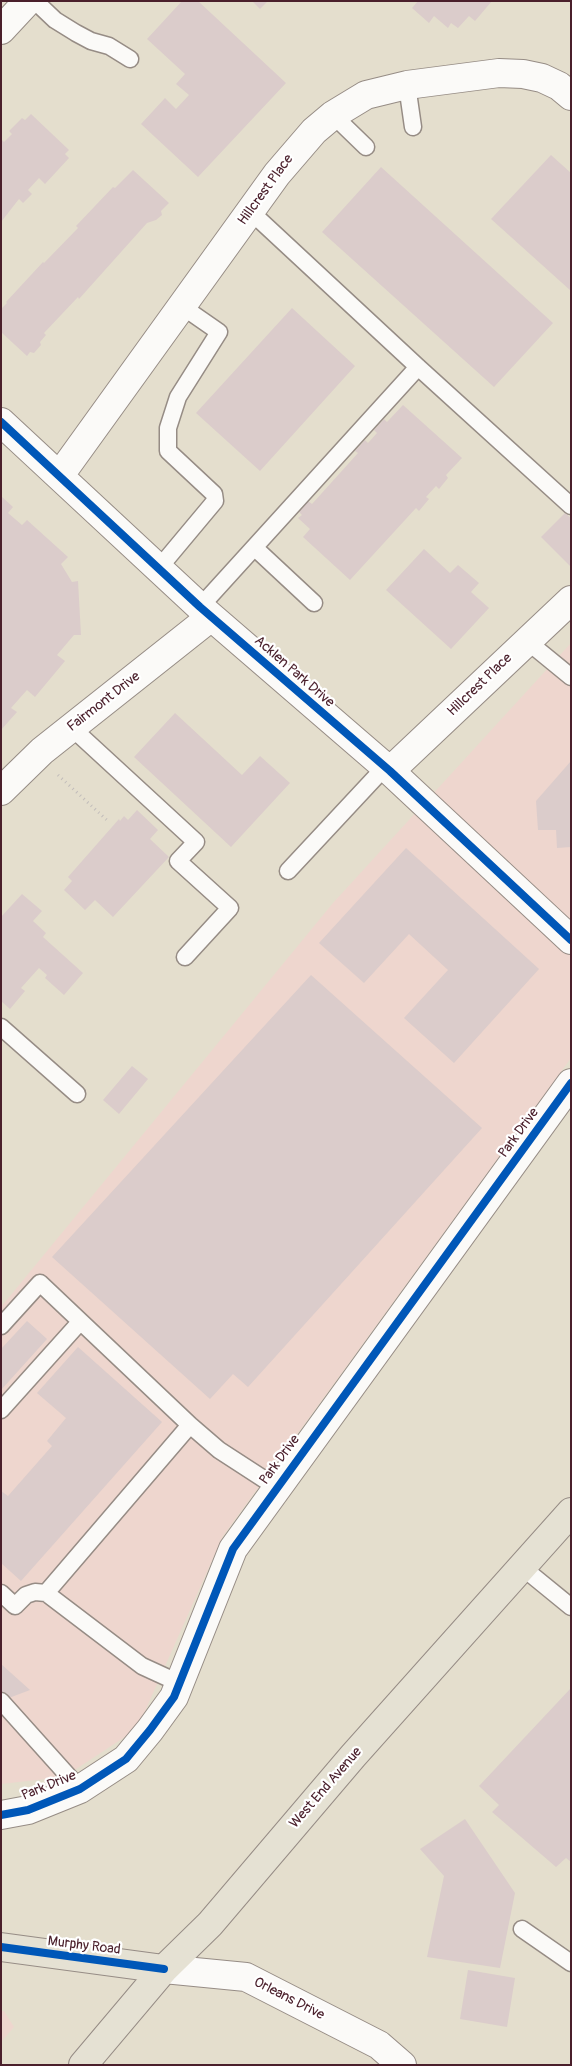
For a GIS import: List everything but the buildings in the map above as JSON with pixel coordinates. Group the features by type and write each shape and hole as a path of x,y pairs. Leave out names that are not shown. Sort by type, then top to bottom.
{"main road":[{"name":"West End Avenue","path":"84,2065 164,1968 210,1924 353,1756 570,1513"},
{"name":"Murphy Road","path":"1,1948 164,1968"}],"street":[{"path":"1,30 28,1"},
{"name":"Hillcrest Place","path":"60,475 296,150 333,115 366,95 407,85 498,73 523,74 542,78 559,86 571,96"},
{"name":"Acklen Park Drive","path":"1,422 206,612 387,769 571,940"},
{"name":"Hillcrest Place","path":"387,769 571,600"},
{"name":"Fairmont Drive","path":"1,791 37,756 206,612"},
{"name":"Park Drive","path":"1,1814 28,1810 80,1789 126,1758 150,1730 174,1697 233,1549 276,1487 571,1083"},
{"name":"Orleans Drive","path":"164,1968 246,1977 379,2045 402,2065"}],"lane":[{"path":"35,1 55,20 76,33 91,41 109,46 130,59"},
{"path":"407,85 412,127"},
{"path":"333,115 366,147"},
{"path":"250,211 571,506"},
{"path":"159,568 215,501 214,494 168,451 168,428 178,397 219,332 183,307"},
{"path":"206,612 254,548 418,367"},
{"path":"254,548 314,603"},
{"path":"528,640 571,677"},
{"path":"71,727 196,842 178,861 230,908 185,957"},
{"path":"288,871 387,769"},
{"path":"1,1026 77,1094"},
{"path":"1,1326 40,1283 190,1425 219,1450 276,1487"},
{"path":"1,1410 80,1322"},
{"path":"46,1593 190,1425"},
{"path":"522,1567 571,1607"},
{"path":"1,1593 15,1606 26,1595 35,1592 46,1593 142,1666 179,1682"},
{"path":"1,1701 80,1789"},
{"path":"522,1929 571,1963"}],"path":[{"path":"37,756 109,822"}],"shaded area":[{"path":"571,643 571,1058 223,1536 137,1729 64,1777 1,1784 1,1307 333,903"},
{"path":"1,2011 4,2011 14,2027 1,2042"}],"cycle path":[{"path":"1,422 200,607 390,771 571,940"},
{"path":"1,1815 28,1810 80,1789 126,1759 150,1730 174,1697 233,1549 571,1083"},
{"path":"1,1947 164,1969"}]}
